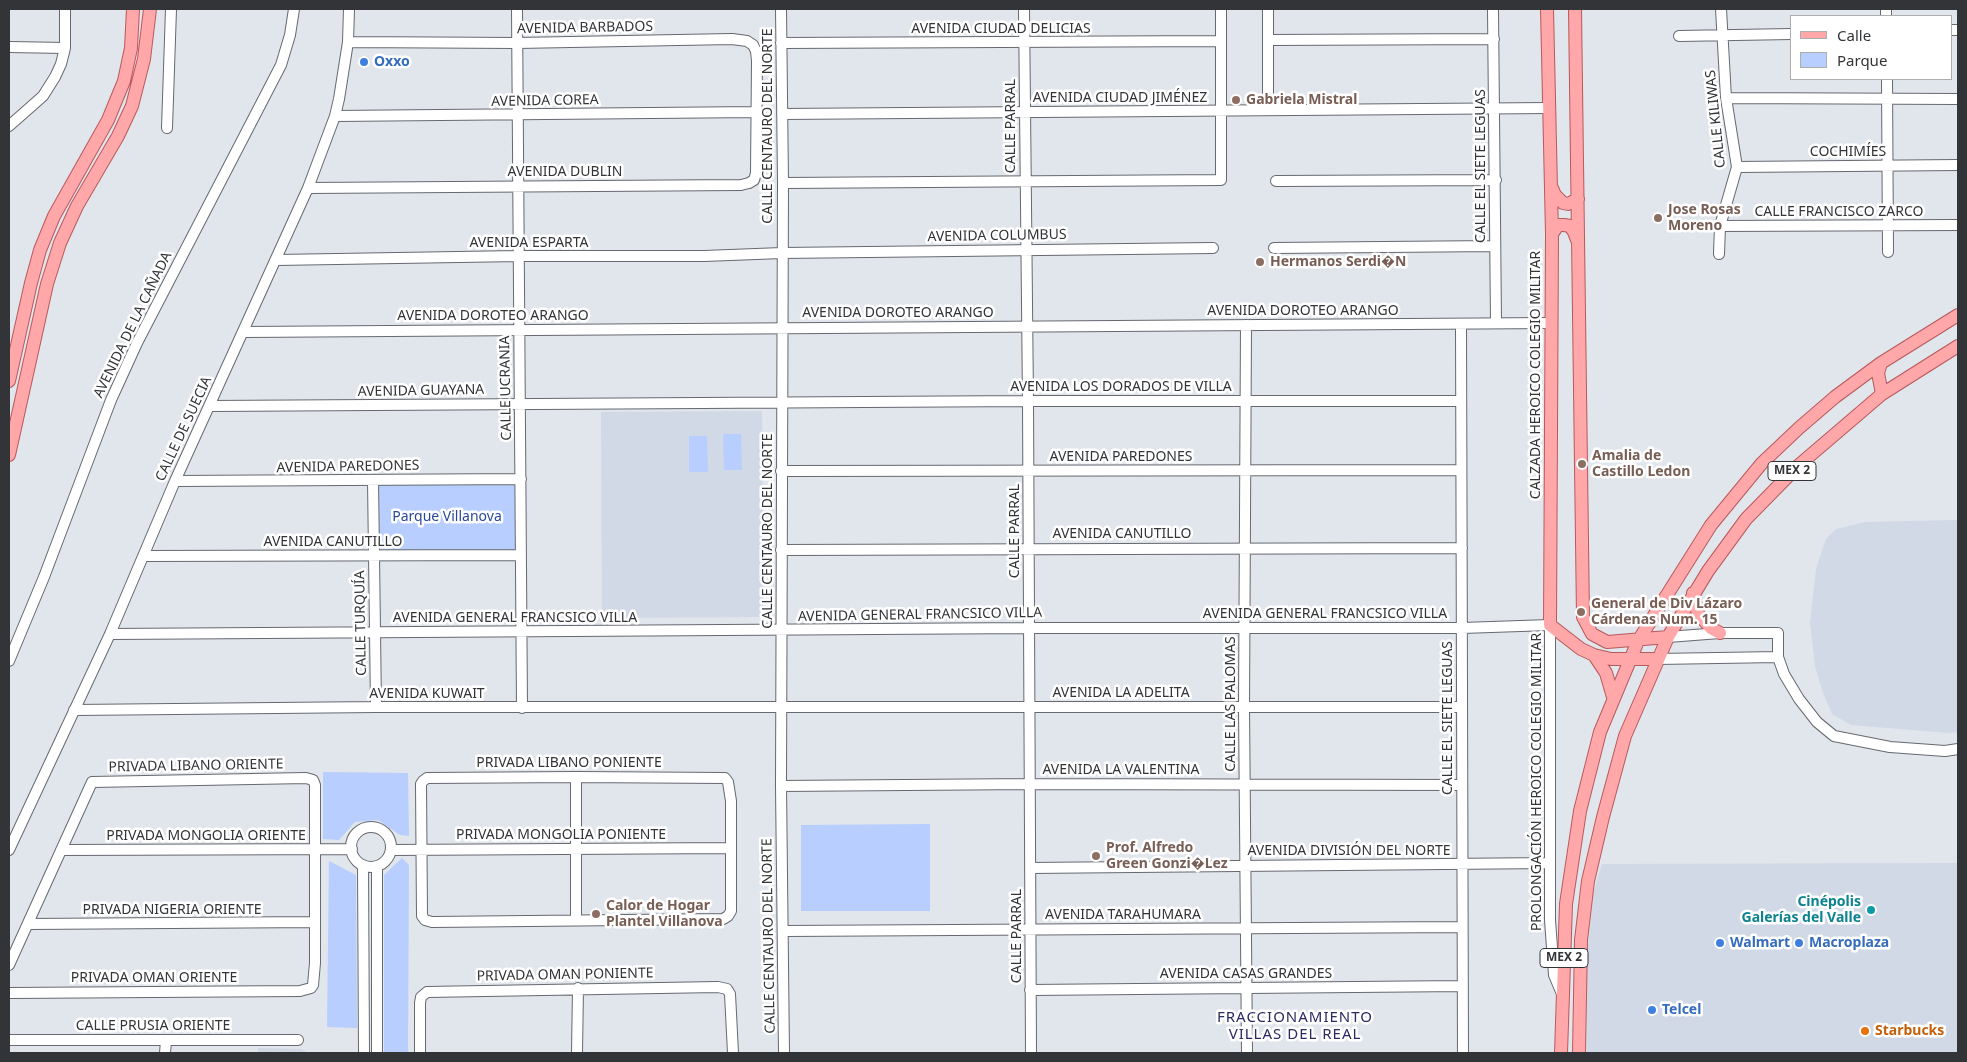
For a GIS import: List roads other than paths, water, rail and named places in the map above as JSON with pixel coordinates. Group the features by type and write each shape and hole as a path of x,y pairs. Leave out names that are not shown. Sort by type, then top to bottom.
{"main road":[{"path":"9,382 30,283 40,250 54,216 108,120 124,81 131,48 134,9"},
{"path":"9,455 47,284 57,251 77,206 118,136 132,106 144,59 150,9"},
{"name":"CALZADA HEROICO COLEGIO MILITAR","path":"1547,9 1552,234 1550,625"},
{"path":"1575,9 1583,617 1592,634 1599,639 1612,642 1668,637"},
{"path":"1551,183 1559,201 1568,204 1578,200"},
{"path":"1552,234 1558,225 1570,226 1578,242"},
{"name":"MEX 2","path":"1560,1053 1564,998 1565,914 1580,811 1598,740 1613,697 1638,641 1711,524 1762,463 1835,397 1881,363 1958,315"},
{"name":"MEX 2","path":"1579,1053 1581,940 1588,880 1625,736 1668,637 1693,594 1746,519 1799,465 1882,394 1958,346"},
{"path":"1881,363 1878,373 1882,394"},
{"path":"1693,594 1698,614 1711,628 1720,633"},
{"path":"1550,625 1582,649 1594,655 1629,659 1657,659"},
{"path":"1594,655 1606,673 1613,697"},
{"path":"1563,1014 1569,1049 1579,1053"}],"street":[{"path":"10,122 43,96 61,64 65,48 65,9"},
{"path":"166,128 171,9"},
{"name":"AVENIDA DE LA CAÑADA","path":"9,661 44,577 111,400 140,335 281,65 290,35 294,9"},
{"name":"CALLE DE SUECIA","path":"9,850 110,634 175,482 308,188 335,116 348,42 349,9"},
{"name":"CALLE UCRANIA","path":"517,9 522,708"},
{"name":"CALLE CENTAURO DEL NORTE","path":"781,9 783,183 780,471 784,1053"},
{"name":"CALLE PARRAL","path":"1024,9 1028,249 1031,1053"},
{"path":"783,183 1221,180 1221,9"},
{"path":"1268,9 1268,110"},
{"name":"CALLE EL SIETE LEGUAS","path":"1494,9 1496,323"},
{"name":"CALLE KILIWAS","path":"1719,254 1720,226 1737,167 1726,98 1721,9"},
{"path":"1679,36 1790,34"},
{"name":"AVENIDA BARBADOS","path":"348,42 517,43 732,39 747,41 756,51 756,112"},
{"path":"1268,40 1494,39"},
{"name":"AVENIDA CIUDAD DELICIAS","path":"781,44 1221,41"},
{"path":"9,47 65,48"},
{"path":"1886,80 1888,252"},
{"path":"1726,98 1958,98"},
{"name":"AVENIDA CIUDAD JIMÉNEZ","path":"782,114 1550,108"},
{"name":"AVENIDA COREA","path":"335,116 756,112"},
{"name":"AVENIDA DUBLIN","path":"308,188 732,185 749,183 754,180 756,174 756,112"},
{"name":"COCHIMÍES","path":"1737,167 1958,165"},
{"path":"1276,182 1496,180"},
{"name":"CALLE FRANCISCO ZARCO","path":"1720,226 1958,225"},
{"path":"1274,248 1495,246"},
{"name":"AVENIDA COLUMBUS","path":"782,253 1213,248"},
{"name":"AVENIDA ESPARTA","path":"276,260 519,256 704,256 782,253"},
{"name":"AVENIDA DOROTEO ARANGO","path":"244,332 1552,323"},
{"name":"CALLE EL SIETE LEGUAS","path":"1461,324 1463,1053"},
{"name":"CALLE LAS PALOMAS","path":"1246,325 1244,707 1247,1053"},
{"name":"AVENIDA LOS DORADOS DE VILLA","path":"782,402 1460,401"},
{"name":"AVENIDA GUAYANA","path":"210,406 782,402"},
{"name":"AVENIDA PAREDONES","path":"780,471 1461,470"},
{"name":"AVENIDA PAREDONES","path":"175,482 521,479"},
{"name":"CALLE TURQUÍA","path":"373,480 376,707"},
{"name":"AVENIDA CANUTILLO","path":"781,550 1462,548"},
{"name":"AVENIDA CANUTILLO","path":"144,556 521,555"},
{"name":"AVENIDA GENERAL FRANCSICO VILLA","path":"110,634 1245,627 1462,628 1550,625"},
{"name":"PROLONGACIÓN HEROICO COLEGIO MILITAR","path":"1550,625 1549,863 1554,975 1564,998"},
{"path":"1668,637 1720,633 1778,633 1778,657 1784,674 1799,699 1817,722 1834,736 1890,747 1945,751 1958,750"},
{"path":"1657,659 1778,657"},
{"name":"AVENIDA LA ADELITA","path":"781,706 1462,707"},
{"name":"AVENIDA KUWAIT","path":"74,710 781,706"},
{"path":"576,777 576,920"},
{"name":"PRIVADA LIBANO PONIENTE","path":"422,850 421,784 427,778 576,777 725,778 730,790 730,848"},
{"name":"PRIVADA LIBANO ORIENTE","path":"61,850 92,782 306,778 312,780 315,785 316,849"},
{"name":"AVENIDA LA VALENTINA","path":"781,786 1030,784 1461,785"},
{"path":"375,828 387,836 391,850 386,860 376,866 363,865 354,856 352,849 354,838 360,831 375,828"},
{"path":"422,850 422,916 432,922 723,919 731,911 730,848"},
{"name":"PRIVADA MONGOLIA PONIENTE","path":"391,850 730,848"},
{"path":"315,922 316,849"},
{"name":"PRIVADA MONGOLIA ORIENTE","path":"61,850 352,849"},
{"path":"9,965 61,850"},
{"name":"AVENIDA DIVISIÓN DEL NORTE","path":"1030,868 1549,863"},
{"path":"363,865 364,1053"},
{"path":"376,866 377,1053"},
{"name":"PRIVADA NIGERIA ORIENTE","path":"28,924 315,922"},
{"name":"PRIVADA OMAN ORIENTE","path":"9,993 300,991 311,988 313,985 315,922"},
{"name":"AVENIDA TARAHUMARA","path":"784,931 1462,927"},
{"name":"AVENIDA CASAS GRANDES","path":"1030,990 1463,986"},
{"name":"PRIVADA OMAN PONIENTE","path":"420,1053 421,997 433,991 718,987 727,989 730,994 733,1053"},
{"path":"577,1053 578,988"},
{"path":"364,1001 376,1000"},
{"name":"CALLE PRUSIA ORIENTE","path":"9,1040 298,1040"},
{"path":"166,1041 166,1053"}],"place":[{"name":"Oxxo","path":"364,62"},
{"name":"Gabriela Mistral","path":"1236,100"},
{"name":"Jose Rosas Moreno","path":"1658,218"},
{"name":"Hermanos Serdi�N","path":"1260,262"},
{"name":"Amalia de Castillo Ledon","path":"1582,464"},
{"name":"General de Div Lázaro Cárdenas Num. 15","path":"1581,612"},
{"name":"Prof. Alfredo Green Gonzi�Lez","path":"1096,856"},
{"name":"Cinépolis Galerías del Valle","path":"1871,910"},
{"name":"Calor de Hogar Plantel Villanova","path":"596,914"},
{"name":"Walmart","path":"1720,943"},
{"name":"Macroplaza","path":"1799,943"},
{"name":"Telcel","path":"1652,1010"},
{"name":"Starbucks","path":"1865,1031"}],"district":[{"name":"FRACCIONAMIENTO VILLAS DEL REAL","path":"1295,1026"}],"park label":[{"name":"Parque Villanova","path":"447,517"}]}
